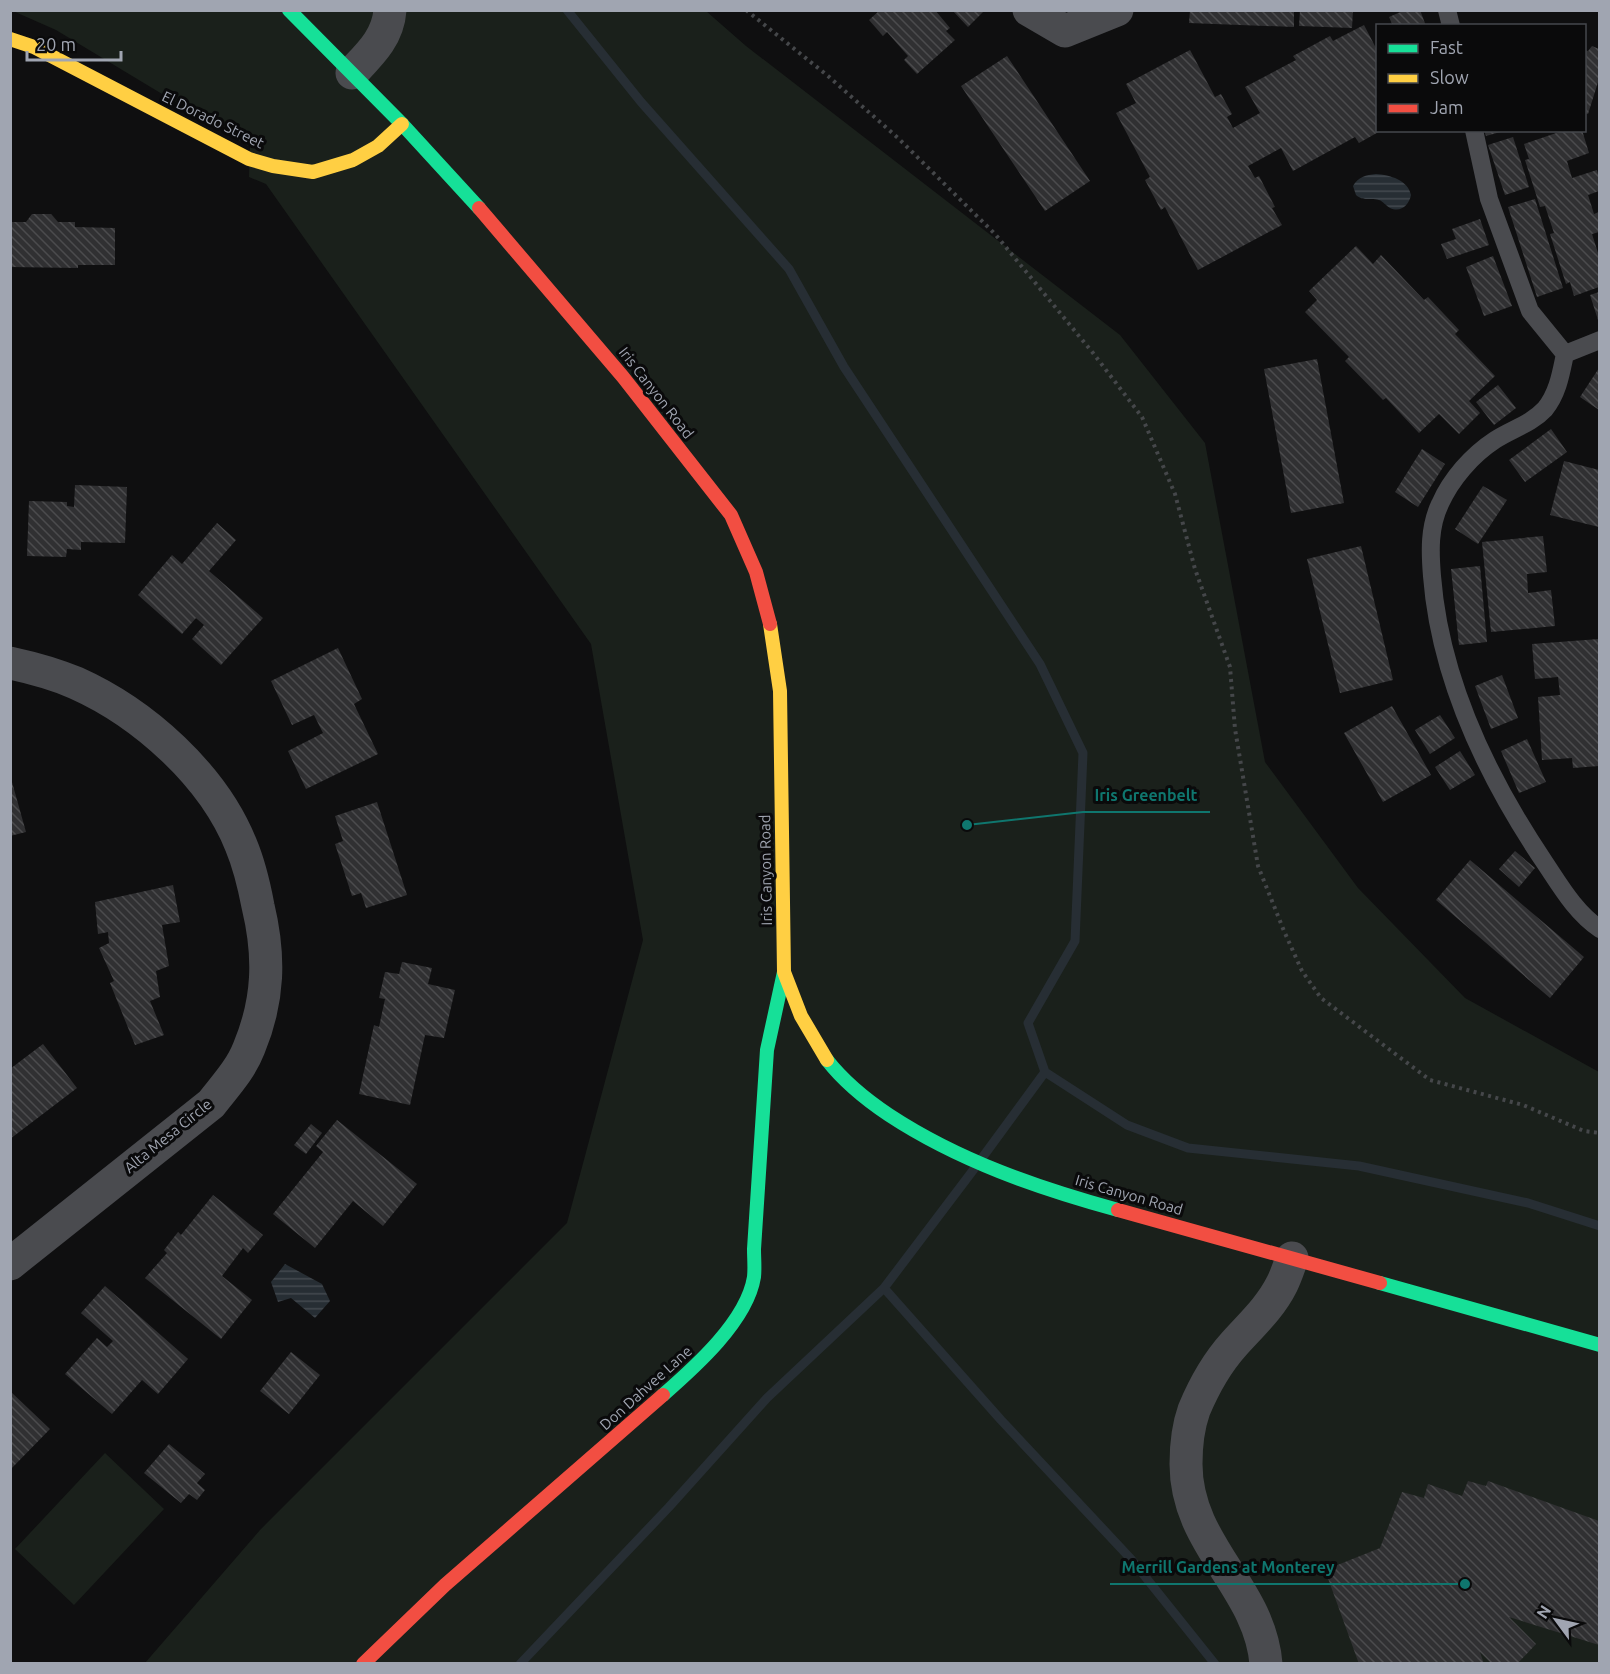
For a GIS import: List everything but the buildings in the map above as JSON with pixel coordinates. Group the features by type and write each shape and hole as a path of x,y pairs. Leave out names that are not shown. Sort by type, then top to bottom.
{"street":[{"name":"Iris Canyon Road","path":"289,10 465,190 623,377 731,515 756,572 772,633 780,691 784,972 796,1008 816,1045 846,1083 897,1121 950,1152 1098,1206 1159,1221 1599,1345"},
{"path":"352,73 380,43 389,21 390,10"},
{"path":"1029,10 1065,31 1117,10"},
{"name":"El Dorado Street","path":"10,39 34,47 249,159 273,166 313,172 353,160 378,146 402,124"},
{"name":"Alta Mesa Circle","path":"10,663 43,671 76,683 113,703 147,726 180,756 206,786 223,809 241,844 263,926 267,967 262,1013 249,1050 233,1076 211,1104 10,1264"},
{"name":"Don Dahvee Lane","path":"363,1664 445,1585 701,1362 743,1309 754,1278 753,1249 767,1050 784,972"},
{"path":"1266,1664 1265,1646 1257,1622 1213,1550 1195,1514 1188,1482 1186,1453 1193,1413 1204,1388 1216,1366 1275,1296 1283,1283 1292,1258"}],"lane":[{"path":"1474,132 1489,199 1530,312 1565,354"},
{"path":"1565,354 1599,340"},
{"path":"1565,354 1560,380 1546,408 1526,424 1495,440 1482,450 1459,474 1439,505 1431,538 1433,596 1455,688 1473,735 1524,832 1572,903 1591,924 1599,929"}],"path":[{"path":"746,10 828,76 898,138 994,234 1093,353 1142,417 1175,494 1195,569 1230,667 1235,729 1258,866 1302,971 1321,998 1430,1080 1523,1105 1584,1131 1599,1133"}],"shaded area":[{"path":"13,11 706,11 746,46 1120,335 1205,443 1265,762 1358,888 1465,998 1599,1072 1599,1663 145,1663 260,1530 567,1223 643,940 591,644 266,184 249,177 250,147 56,30"},
{"path":"1376,174 1392,177 1406,186 1411,195 1404,207 1394,209 1382,201 1356,195 1353,186 1357,180"},
{"path":"285,1264 322,1284 330,1301 315,1318 291,1298 278,1302 271,1282"},
{"path":"105,1453 164,1509 74,1605 15,1549"}],"waterway":[{"path":"567,10 641,102 789,269 844,367 1040,664 1083,753 1075,941 1028,1023 1045,1072 1127,1125 1188,1148 1359,1166 1528,1203 1600,1226"},
{"path":"982,1158 1045,1072"},
{"path":"520,1664 669,1507 767,1398 884,1288 974,1169"},
{"path":"884,1288 1001,1420 1131,1559 1215,1664"}],"traffic: fast":[{"path":"289,10 402,124 479,208"},
{"path":"663,1395 704,1357 731,1326 749,1294 754,1277 767,1050 784,972"},
{"path":"827,1060 848,1083 872,1103 943,1146 1000,1172 1118,1210"},
{"path":"1380,1283 1600,1345"}],"traffic: slow":[{"path":"10,39 34,47 249,159 273,166 313,172 353,160 378,146 402,124"},
{"path":"770,624 780,691 784,972 801,1016 827,1060"}],"traffic: jam":[{"path":"479,208 623,377 731,515 756,572 770,624"},
{"path":"1118,1210 1380,1283"},
{"path":"363,1664 445,1585 663,1395"}],"place":[{"name":"Iris Greenbelt","path":"967,825"},
{"name":"Merrill Gardens at Monterey","path":"1465,1584"}]}
